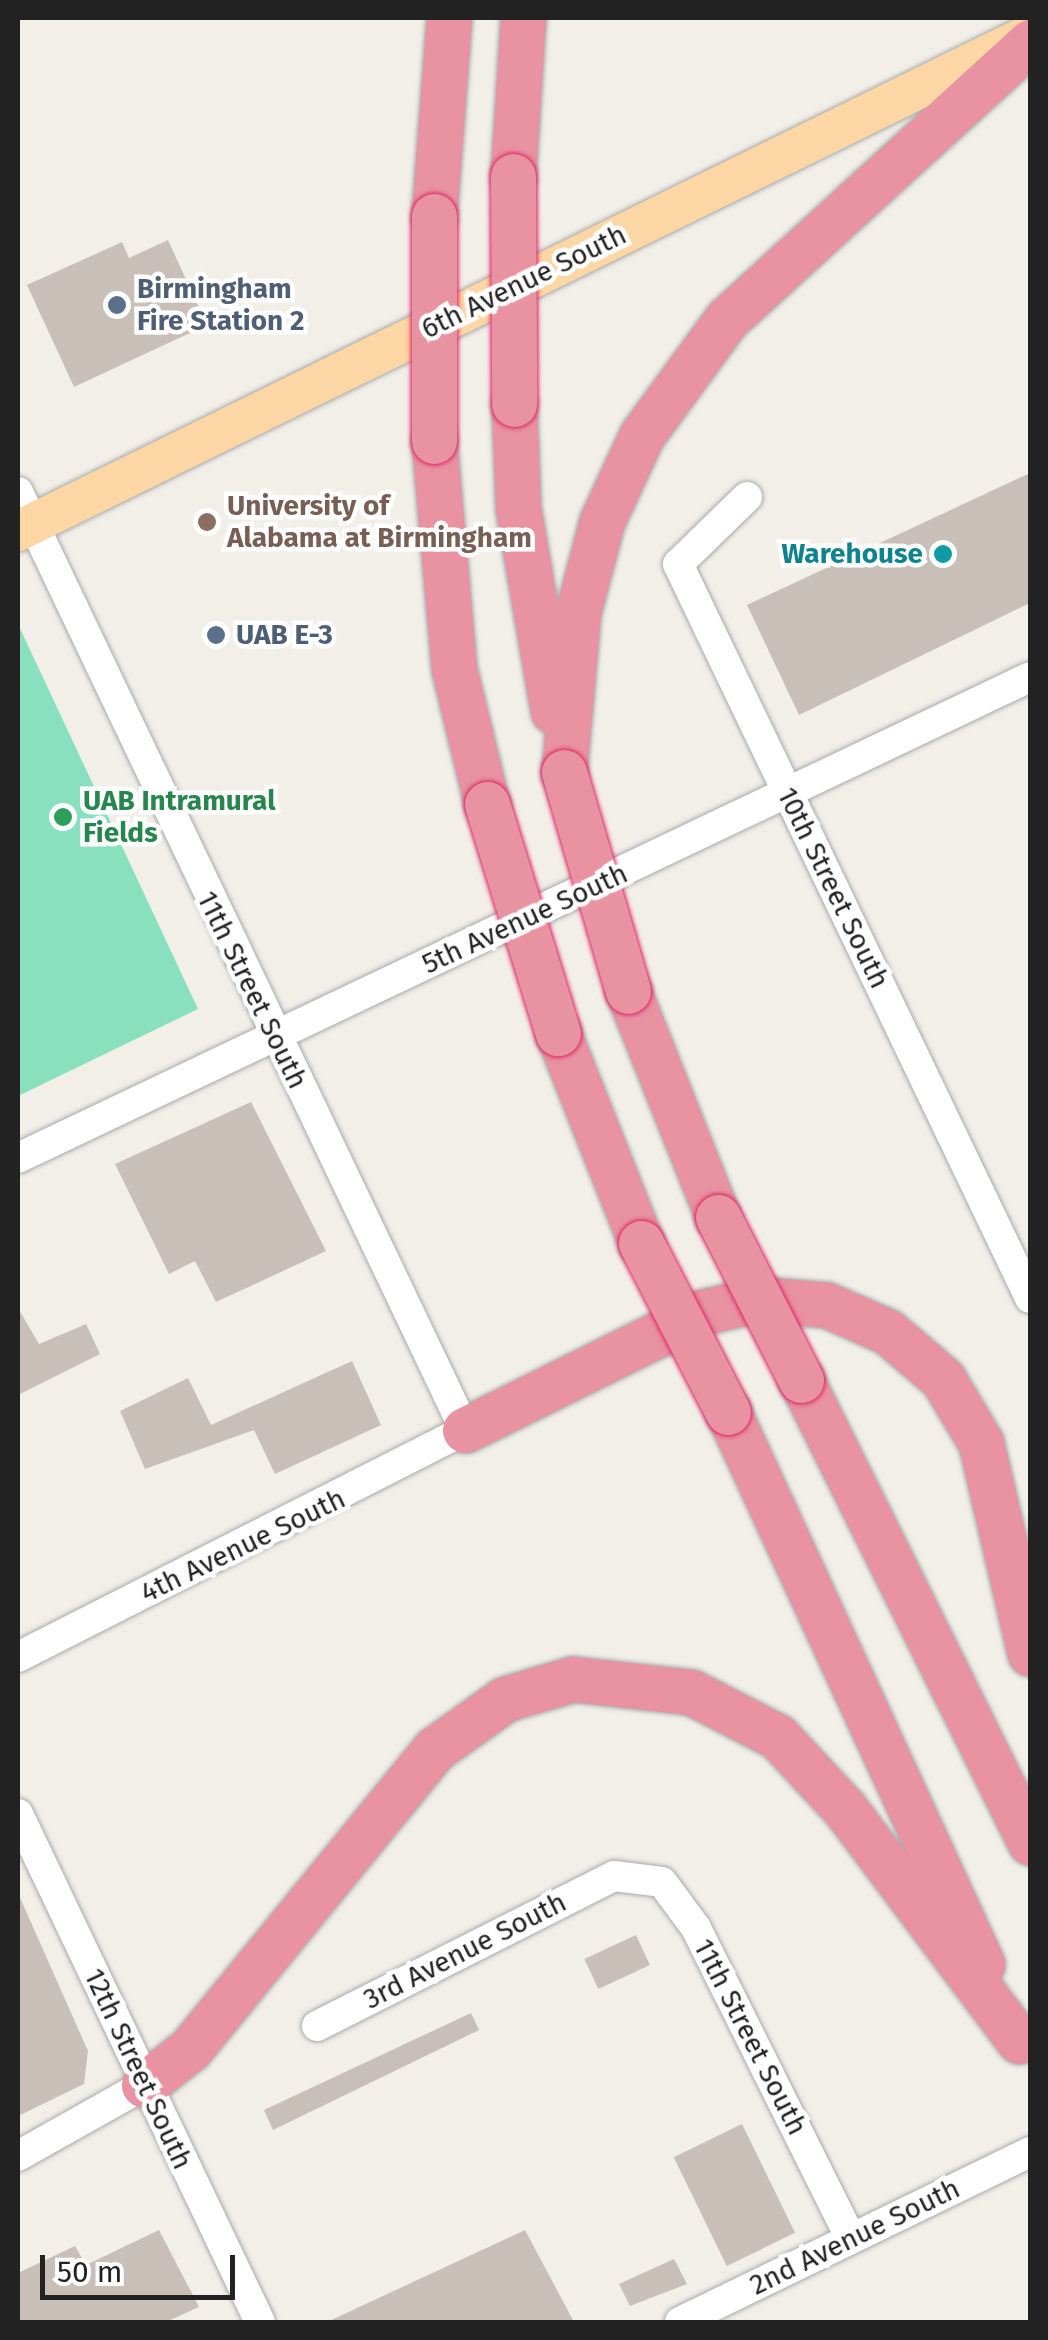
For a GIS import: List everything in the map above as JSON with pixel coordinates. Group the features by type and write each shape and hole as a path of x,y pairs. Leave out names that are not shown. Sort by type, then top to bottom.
{"highway":[{"path":"420,18 434,216 434,441 454,668 487,804 558,1033 641,1243 728,1412 1025,2052"},
{"path":"434,216 449,18"},
{"path":"522,18 513,176 518,508 564,772 628,991 718,1217 1030,1842"},
{"path":"564,772 578,612 602,521 642,435 728,319 1030,42"},
{"path":"465,1430 702,1312 759,1299 827,1305 888,1332 943,1379 981,1443 1030,1652"},
{"path":"144,2085 190,2049 435,1750 505,1700 591,1678 691,1692 778,1737 844,1809 1025,2052"}],"main road":[{"name":"6th Avenue South","path":"22,516 1030,34"}],"street":[{"name":"10th Street South","path":"747,497 678,564 1030,1298"},
{"name":"11th Street South","path":"22,516 465,1430"},
{"name":"5th Avenue South","path":"18,1158 789,797 1030,677"},
{"name":"4th Avenue South","path":"18,1657 465,1430"},
{"name":"12th Street South","path":"18,1814 260,2322"},
{"name":"11th Street South","path":"614,1876 662,1882 696,1928 851,2239"},
{"name":"3rd Avenue South","path":"317,2026 614,1876"},
{"path":"18,2156 144,2085"},
{"name":"2nd Avenue South","path":"680,2322 1030,2152"}],"green space":[{"name":"UAB Intramural Fields","path":"18,624 198,1009 18,1096"}],"building":[{"name":"Birmingham Fire Station 2","path":"168,240 207,325 74,387 27,285 122,242 129,258"},
{"name":"Warehouse","path":"1030,473 1030,603 799,715 747,605"},
{"path":"251,1102 326,1251 216,1302 195,1261 169,1274 115,1164"},
{"path":"18,1308 39,1344 86,1324 100,1354 18,1395"},
{"path":"352,1361 381,1425 275,1474 254,1430 145,1469 120,1411 188,1378 211,1425"},
{"path":"18,1893 88,2051 84,2084 18,2116"},
{"path":"636,1935 650,1965 598,1989 584,1959"},
{"path":"471,2013 479,2030 273,2130 264,2110"},
{"path":"742,2124 795,2233 727,2266 674,2157"},
{"path":"159,2230 199,2307 166,2322 18,2322 18,2273 75,2246 86,2265"},
{"path":"525,2230 574,2322 327,2322"},
{"path":"674,2259 687,2284 630,2306 619,2284"}],"place":[{"name":"Birmingham Fire Station 2","path":"117,305"},
{"name":"University of Alabama at Birmingham","path":"207,522"},
{"name":"Warehouse","path":"943,554"},
{"name":"UAB E-3","path":"216,635"},
{"name":"UAB Intramural Fields","path":"63,817"}]}
